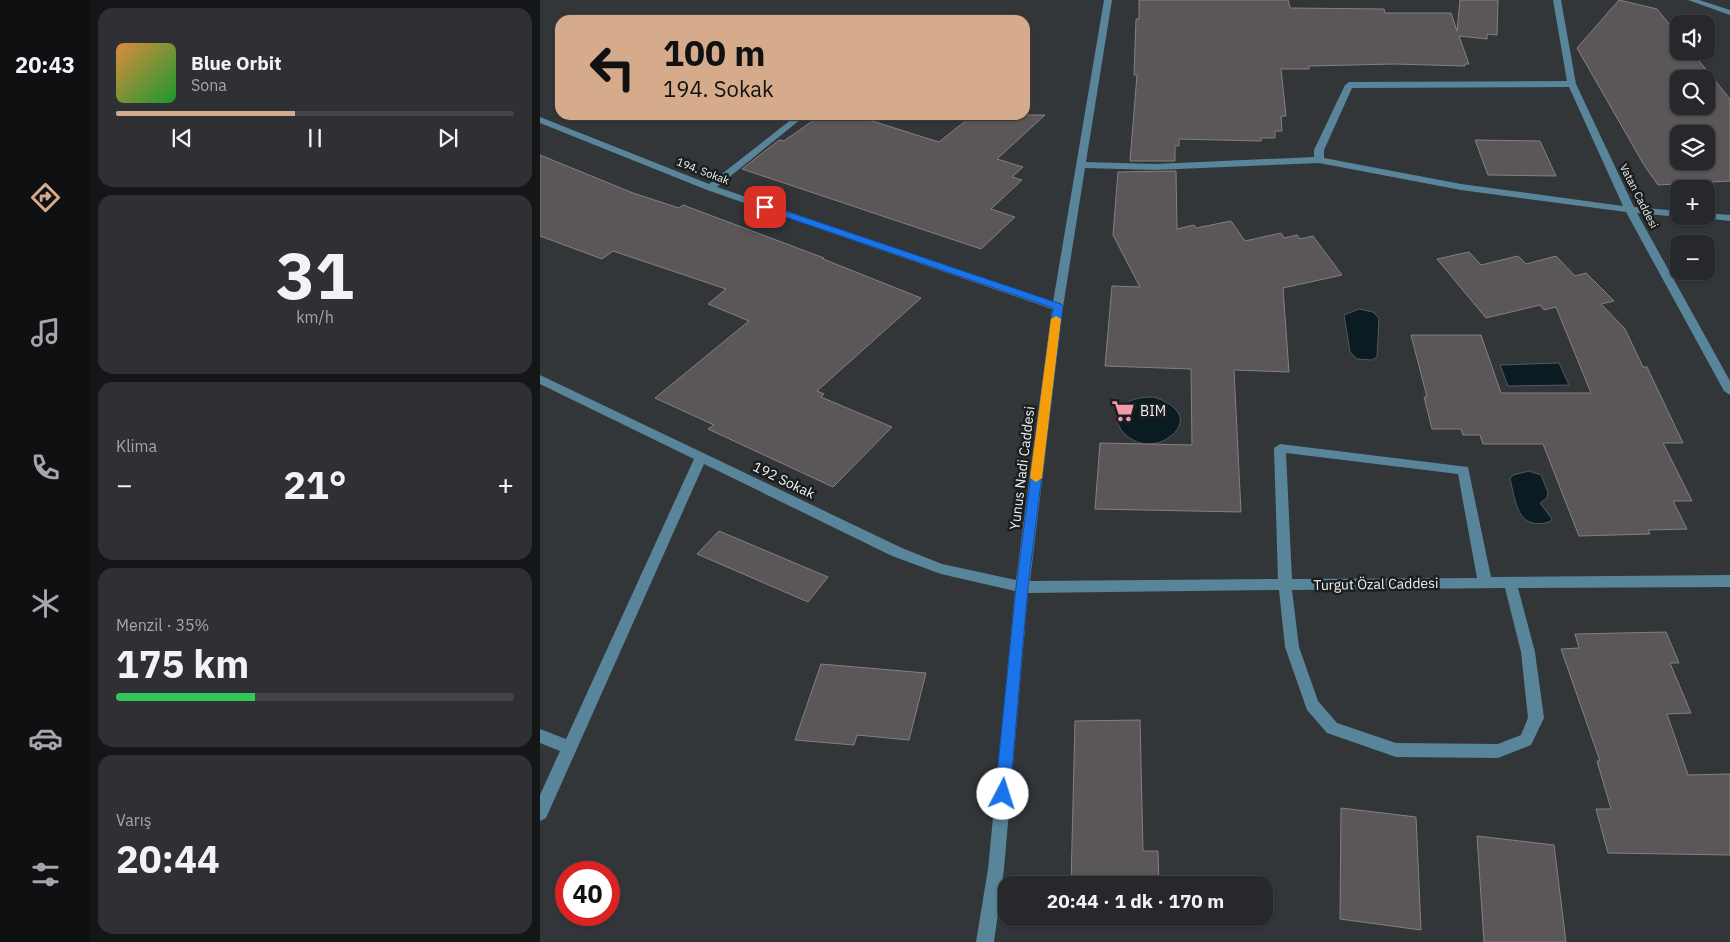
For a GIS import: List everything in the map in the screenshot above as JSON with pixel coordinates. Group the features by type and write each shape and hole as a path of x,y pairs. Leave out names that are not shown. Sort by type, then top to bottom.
{"street":[{"name":"Yunus Nadi Caddesi","path":"985,942 996,869 1022,587 1058,307 1108,0"},
{"name":"Vatan Caddesi","path":"1556,0 1572,84 1630,210 1730,391"},
{"path":"1692,0 1730,13"},
{"path":"1319,160 1319,150 1349,85 1572,84"},
{"name":"194. Sokak","path":"540,120 710,188 1058,307"},
{"path":"710,188 796,120"},
{"path":"1080,165 1155,167 1319,160 1461,186 1630,210 1670,213"},
{"path":"1715,217 1730,218"},
{"name":"192 Sokak","path":"540,379 897,552 941,569 1022,587"},
{"path":"1485,583 1464,470 1280,448 1285,585 1292,647 1312,705 1332,728 1396,750 1498,751 1526,740 1536,718 1528,652 1510,583"},
{"path":"540,813 701,457"},
{"name":"Turgut Özal Caddesi","path":"1022,587 1730,582"},
{"path":"540,736 569,748"}],"water":[{"path":"1359,309 1373,312 1379,318 1377,357 1372,360 1357,359 1350,352 1344,315"},
{"path":"1559,363 1569,385 1508,386 1500,365"},
{"path":"1153,397 1173,407 1180,417 1180,423 1171,436 1156,443 1141,443 1129,438 1120,428 1117,418 1120,408 1132,400"},
{"path":"1529,471 1541,475 1548,492 1547,498 1540,503 1552,519 1549,522 1538,524 1530,522 1524,518 1517,505 1510,479 1513,475"}],"building":[{"path":"1139,0 1288,0 1290,8 1384,9 1385,13 1451,13 1457,31 1460,0 1498,0 1497,35 1487,34 1487,39 1459,36 1469,64 1465,64 1465,66 1394,64 1309,66 1309,69 1281,69 1286,116 1281,116 1282,131 1275,131 1275,138 1261,138 1261,141 1179,139 1179,146 1175,146 1175,161 1130,161 1137,75 1134,75 1136,19 1139,19"},
{"path":"1619,0 1657,9 1670,25 1670,60 1698,60 1706,70 1670,70 1670,115 1715,115 1715,81 1730,99 1730,181 1670,180 1670,184 1658,185 1644,165 1577,48"},
{"path":"1030,115 1045,115 997,159 1023,167 1012,177 1022,180 991,209 1015,217 981,249 742,169 779,140 784,141 814,120 869,120 939,142 967,120 1030,120"},
{"path":"1475,140 1540,141 1556,176 1488,175"},
{"path":"540,155 633,193 679,208 683,205 824,258 921,298 817,391 824,394 821,397 892,427 833,487 708,429 714,425 655,398 749,321 708,304 726,289 613,251 602,259 540,236"},
{"path":"1176,171 1177,229 1194,225 1196,228 1231,221 1245,241 1281,233 1284,238 1297,235 1300,239 1313,236 1342,275 1283,288 1289,372 1234,370 1241,512 1095,509 1100,443 1192,445 1191,369 1105,366 1112,286 1140,287 1113,235 1118,172"},
{"path":"1469,252 1481,265 1518,256 1526,264 1556,256 1575,276 1586,273 1614,301 1601,304 1625,329 1643,367 1647,367 1683,443 1663,443 1692,501 1673,501 1687,529 1648,530 1650,534 1579,536 1543,444 1483,444 1480,435 1463,435 1461,429 1432,429 1424,397 1427,397 1411,335 1481,335 1501,393 1591,393 1556,307 1544,310 1540,305 1486,318 1437,259"},
{"path":"719,531 828,577 808,602 697,554"},
{"path":"1666,632 1679,663 1670,663 1691,713 1667,714 1688,775 1730,774 1730,855 1608,853 1596,809 1611,809 1597,761 1600,761 1561,649 1579,648 1575,634"},
{"path":"821,664 926,673 909,740 857,735 854,745 795,740"},
{"path":"1140,720 1143,851 1158,851 1159,876 1071,876 1075,721"},
{"path":"1341,808 1416,817 1421,930 1340,919"},
{"path":"1477,836 1554,845 1566,942 1484,942"}],"slow traffic":[{"path":"1036,478 1056,319"}],"place":[{"name":"BIM","path":"1123,411"}],"route":[{"path":"765,207 1058,307 1022,587 1003,794"}]}
